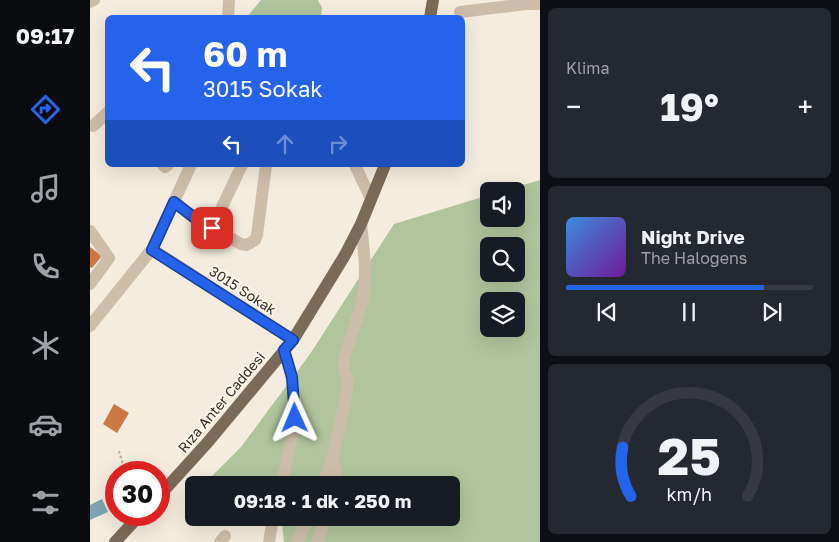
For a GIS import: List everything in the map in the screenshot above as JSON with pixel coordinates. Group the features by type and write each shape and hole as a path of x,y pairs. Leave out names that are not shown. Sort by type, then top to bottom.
{"main road":[{"path":"430,15 433,0"},
{"name":"Rıza Anter Caddesi","path":"170,484 208,442 293,340 345,255 361,224 384,167"},
{"path":"114,542 129,526"}],"street":[{"path":"90,2 94,0"},
{"path":"228,15 229,0"},
{"path":"458,10 540,4"},
{"path":"93,126 105,115"},
{"path":"90,326 152,250 188,167"},
{"path":"212,228 241,167"},
{"path":"174,202 196,219 247,245 255,240 266,167"},
{"path":"356,167 371,199"},
{"path":"326,476 332,461 348,381 344,370 344,358 363,300 365,258 361,224"},
{"path":"90,231 109,258 90,284"},
{"name":"3015 Sokak","path":"152,250 293,340"},
{"path":"283,476 295,429 292,377 284,350"},
{"path":"332,461 337,470 336,476"},
{"path":"269,542 272,526"},
{"path":"296,542 304,526"},
{"path":"318,542 323,526"}],"path":[{"path":"119,451 122,461"}],"green space":[{"path":"261,0 318,0 322,8 321,15 249,15"},
{"path":"540,180 540,542 284,542 282,526 460,526 460,476 212,476 241,447 310,354 394,224 480,198 480,227 525,227 525,184"}],"water":[{"path":"102,499 105,506 105,513 90,520 90,505"}],"building":[{"path":"90,247 102,256 92,268 90,267"},
{"path":"114,404 129,413 117,433 103,424"}],"route":[{"path":"212,228 196,219 174,202 152,250 293,340 284,350 292,377 295,418"}]}
